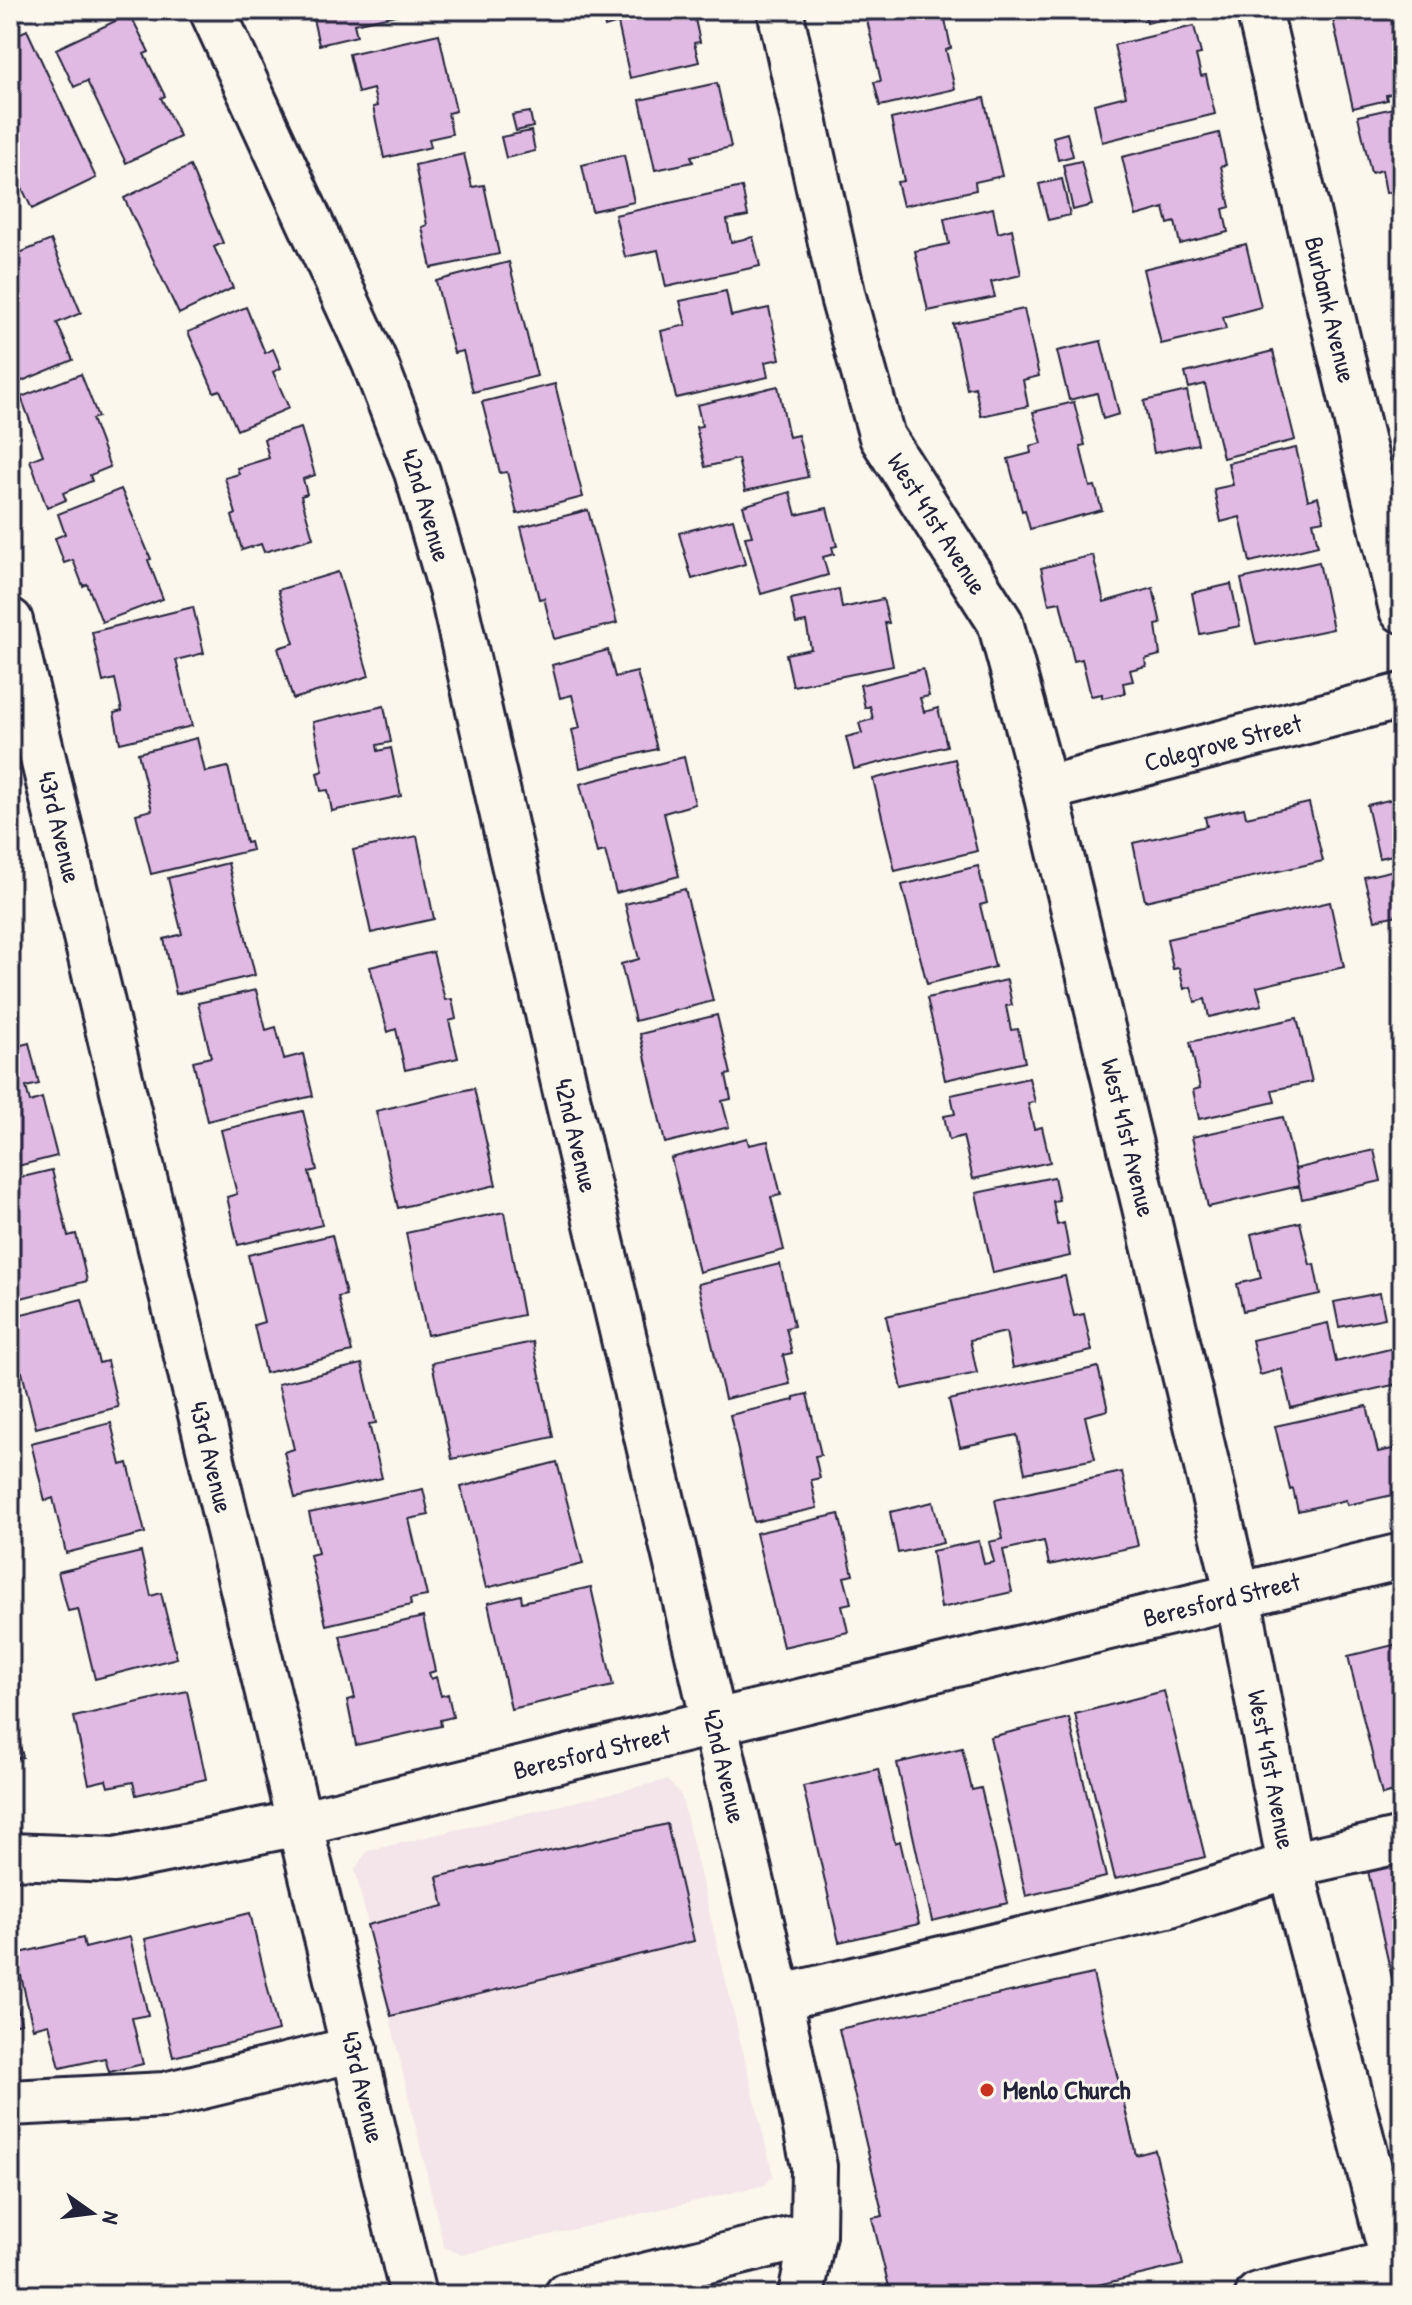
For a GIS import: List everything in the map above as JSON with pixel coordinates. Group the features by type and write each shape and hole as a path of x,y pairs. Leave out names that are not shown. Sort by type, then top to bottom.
{"street":[{"name":"42nd Avenue","path":"212,10 374,361 425,500 453,596 779,1998 814,2166 813,2234 801,2295"},
{"name":"West 41st Avenue","path":"780,10 843,297 882,437 1000,622 1045,789 1238,1596 1290,1865 1399,2272"},
{"name":"Burbank Avenue","path":"1259,10 1402,610"},
{"name":"43rd Avenue","path":"10,621 413,2295"},
{"name":"Colegrove Street","path":"1045,789 1402,696"},
{"name":"Beresford Street","path":"10,1856 115,1860 299,1823 1402,1556"},
{"path":"779,1998 1167,1905 1290,1865 1402,1840"},
{"path":"10,2103 165,2095 355,2049"},
{"path":"567,2295 645,2285 813,2234"},
{"path":"1258,2295 1399,2272"}],"shaded area":[{"path":"667,1780 681,1795 773,2176 765,2185 462,2255 444,2247 355,1869 367,1851"}],"building":[{"path":"311,10 418,10 354,24 357,36 319,45"},
{"path":"601,10 693,10 700,42 694,43 699,62 630,78 618,23 605,27"},
{"path":"910,10 943,10 951,48 946,50 955,89 880,106 874,82 881,81 867,20"},
{"path":"1121,10 1190,12 1147,23 1145,16 1124,21"},
{"path":"1402,10 1402,91 1386,95 1387,100 1353,108 1331,11"},
{"path":"130,14 149,52 144,54 165,96 161,98 180,137 126,163 87,81 74,87 56,49"},
{"path":"1194,26 1201,54 1196,55 1201,76 1206,75 1215,114 1102,142 1094,104 1126,96 1114,45"},
{"path":"27,30 96,178 32,209 10,163 10,148 14,147 10,138 10,38"},
{"path":"439,34 456,111 448,113 452,134 429,139 431,147 384,158 373,107 377,106 373,89 358,93 349,54"},
{"path":"717,83 731,147 691,156 693,162 655,170 640,100"},
{"path":"984,98 1002,176 975,182 976,190 903,206 897,182 904,181 891,119"},
{"path":"1402,106 1402,190 1386,193 1382,170 1371,173 1358,116"},
{"path":"530,112 533,127 516,131 512,115"},
{"path":"531,131 535,151 506,158 501,137"},
{"path":"1067,133 1073,156 1058,160 1053,137"},
{"path":"1219,133 1226,165 1221,166 1230,207 1223,209 1228,232 1180,244 1175,222 1168,224 1164,208 1136,216 1122,157"},
{"path":"464,154 472,187 484,185 499,254 431,268 422,227 427,225 415,165"},
{"path":"624,155 634,202 592,211 582,165"},
{"path":"1081,161 1092,205 1073,210 1063,165"},
{"path":"190,166 223,243 214,247 233,288 179,314 124,198"},
{"path":"1062,179 1070,215 1048,220 1039,184"},
{"path":"742,187 748,216 727,220 731,242 753,237 760,266 666,287 658,250 625,257 615,215"},
{"path":"993,208 998,233 1012,229 1021,275 991,282 995,297 928,311 915,251 949,244 944,219"},
{"path":"51,240 81,313 57,323 73,360 10,386 10,257"},
{"path":"1246,244 1261,307 1223,317 1226,329 1161,344 1143,269"},
{"path":"509,262 537,376 473,392 463,351 454,353 436,281"},
{"path":"726,291 731,316 769,308 780,359 765,362 768,377 676,398 661,331 686,325 680,301"},
{"path":"246,307 265,353 273,349 281,368 273,372 289,408 237,430 220,390 214,392 188,332"},
{"path":"1024,309 1039,376 1023,380 1028,406 981,416 975,387 967,389 953,324"},
{"path":"1101,341 1119,414 1103,419 1097,393 1069,400 1057,351"},
{"path":"1273,351 1295,440 1223,458 1205,384 1189,388 1185,373"},
{"path":"81,374 98,417 92,419 110,467 90,475 92,481 63,493 66,500 47,508 30,460 43,455 21,397"},
{"path":"555,384 583,497 517,514 507,472 500,473 482,402"},
{"path":"778,386 789,437 798,435 808,477 745,491 738,459 705,467 696,427 702,426 697,405"},
{"path":"1187,391 1198,444 1154,453 1144,401"},
{"path":"1074,402 1085,445 1080,446 1090,487 1095,486 1102,510 1030,529 1008,459 1031,453 1030,446 1042,443 1033,412"},
{"path":"301,428 315,475 303,479 307,494 301,496 313,538 264,552 261,544 242,550 232,516 236,514 225,478 239,474 237,468 269,458 264,439"},
{"path":"1296,448 1308,500 1318,497 1324,520 1313,522 1318,546 1250,562 1240,517 1221,522 1214,489 1233,485 1228,463"},
{"path":"121,489 151,559 148,560 163,599 102,622 87,584 83,586 73,560 64,563 55,538 65,534 58,514"},
{"path":"790,492 796,515 827,508 837,546 832,547 834,554 823,557 828,575 761,594 745,537 752,536 743,506"},
{"path":"588,510 617,623 554,639 544,598 539,599 521,527"},
{"path":"733,519 745,564 692,579 679,533"},
{"path":"1093,555 1104,602 1153,588 1161,624 1156,625 1160,655 1145,659 1146,666 1130,670 1133,681 1123,683 1125,693 1102,698 1102,694 1091,696 1082,659 1074,661 1060,602 1049,604 1041,568"},
{"path":"1319,562 1333,629 1256,645 1241,579"},
{"path":"338,572 369,676 293,699 278,648 294,643 278,590"},
{"path":"1231,584 1240,626 1200,634 1192,593"},
{"path":"839,589 842,608 883,599 893,666 793,686 786,654 811,649 806,622 796,624 791,599"},
{"path":"193,607 204,653 176,660 192,726 120,743 114,713 122,711 115,679 103,682 92,632"},
{"path":"608,650 615,677 637,672 657,749 580,768 572,730 580,728 572,695 560,698 552,665"},
{"path":"923,669 929,696 920,698 924,712 938,708 947,746 854,769 846,737 862,733 859,723 873,719 870,706 865,708 860,685"},
{"path":"384,706 391,742 377,745 378,751 391,748 401,796 332,811 328,790 321,791 317,773 323,771 313,722"},
{"path":"197,738 205,772 228,767 246,843 250,842 252,850 151,874 136,814 152,810 138,753"},
{"path":"684,757 695,804 664,813 679,876 616,893 605,851 597,853 580,784"},
{"path":"955,759 977,851 895,871 873,779"},
{"path":"1402,797 1402,853 1379,858 1367,805"},
{"path":"1309,803 1323,861 1145,901 1133,843 1207,826 1205,817 1244,808 1246,817"},
{"path":"417,836 434,919 371,933 353,850"},
{"path":"228,863 255,975 176,994 164,939 182,934 168,878"},
{"path":"978,866 987,903 980,905 995,967 927,984 902,885"},
{"path":"1399,869 1402,914 1375,920 1364,877"},
{"path":"685,889 713,1001 635,1021 621,964 639,959 625,904"},
{"path":"1330,902 1344,967 1257,987 1262,1005 1209,1017 1205,999 1195,1002 1191,987 1184,989 1179,968 1173,969 1167,939"},
{"path":"433,952 445,1000 452,999 456,1019 449,1021 458,1058 405,1070 396,1029 388,1032 370,967"},
{"path":"1007,980 1012,1005 1006,1006 1011,1030 1018,1029 1025,1062 945,1080 927,998"},
{"path":"256,990 266,1030 276,1027 284,1059 303,1054 313,1096 207,1121 193,1061 211,1057 198,1003"},
{"path":"717,1015 731,1074 726,1075 731,1099 722,1101 729,1127 665,1143 640,1034"},
{"path":"1297,1018 1312,1082 1272,1090 1275,1102 1199,1119 1193,1090 1200,1088 1190,1042"},
{"path":"29,1043 39,1084 26,1087 30,1102 42,1098 57,1156 10,1168 10,1048"},
{"path":"1029,1078 1035,1102 1028,1103 1034,1129 1042,1127 1050,1162 973,1179 963,1136 949,1140 944,1116 955,1114 951,1095"},
{"path":"474,1088 496,1185 398,1208 376,1111"},
{"path":"303,1111 317,1170 309,1172 322,1225 238,1245 227,1197 237,1194 221,1130"},
{"path":"1283,1117 1299,1186 1208,1207 1192,1137"},
{"path":"747,1138 749,1145 768,1141 781,1195 771,1197 784,1250 699,1272 671,1158"},
{"path":"1374,1150 1381,1181 1302,1199 1295,1169"},
{"path":"52,1170 68,1236 76,1234 87,1281 10,1301 10,1180"},
{"path":"1054,1177 1059,1200 1053,1201 1057,1225 1064,1223 1070,1256 993,1273 976,1193"},
{"path":"504,1212 523,1315 427,1335 406,1233"},
{"path":"1300,1222 1320,1294 1243,1311 1237,1284 1261,1278 1251,1234"},
{"path":"332,1235 346,1295 338,1297 352,1352 265,1373 254,1325 264,1322 248,1255"},
{"path":"780,1264 794,1326 786,1328 792,1353 783,1355 790,1384 725,1399 698,1284"},
{"path":"1065,1276 1074,1316 1084,1314 1092,1351 1013,1368 1006,1332 970,1340 977,1373 902,1389 886,1316"},
{"path":"1380,1293 1385,1318 1339,1327 1334,1302"},
{"path":"82,1299 99,1363 107,1361 118,1407 36,1428 22,1372 16,1374 10,1351 10,1317"},
{"path":"1328,1323 1336,1362 1402,1346 1402,1383 1291,1408 1282,1369 1260,1375 1252,1340"},
{"path":"533,1342 553,1437 452,1459 432,1363"},
{"path":"362,1364 376,1423 369,1424 382,1478 295,1498 284,1452 294,1449 278,1384"},
{"path":"1098,1367 1108,1410 1085,1416 1095,1459 1025,1473 1017,1435 960,1447 949,1400"},
{"path":"807,1394 821,1455 815,1456 820,1478 811,1480 817,1508 754,1522 730,1415"},
{"path":"1367,1406 1378,1452 1402,1447 1402,1493 1347,1505 1346,1500 1298,1511 1275,1426"},
{"path":"111,1423 121,1465 128,1463 145,1533 66,1553 53,1498 45,1501 31,1443"},
{"path":"557,1462 583,1564 486,1588 461,1487"},
{"path":"1122,1472 1138,1546 1049,1565 1044,1541 1003,1550 1012,1592 941,1608 932,1551 979,1541 984,1564 994,1562 989,1542 1003,1539 995,1500"},
{"path":"423,1489 429,1515 409,1519 427,1596 410,1599 411,1605 326,1625 310,1555 318,1553 309,1513"},
{"path":"933,1502 943,1543 898,1553 890,1512"},
{"path":"839,1514 853,1575 844,1577 851,1603 842,1605 848,1632 783,1647 756,1533"},
{"path":"141,1552 151,1596 161,1593 177,1658 95,1679 78,1609 68,1611 58,1572"},
{"path":"591,1587 613,1686 511,1709 488,1603 521,1595 522,1602"},
{"path":"423,1617 435,1671 429,1673 431,1679 436,1677 441,1696 448,1694 453,1717 440,1720 441,1726 356,1745 347,1700 355,1698 340,1636"},
{"path":"1402,1643 1402,1790 1382,1795 1348,1656"},
{"path":"187,1691 206,1779 136,1795 133,1782 108,1787 106,1780 89,1784 74,1717"},
{"path":"1164,1691 1205,1857 1115,1879 1075,1714"},
{"path":"10,1708 23,1757 10,1760"},
{"path":"1069,1718 1106,1877 1026,1896 990,1737"},
{"path":"962,1748 972,1790 981,1788 1008,1903 932,1921 897,1763"},
{"path":"878,1769 895,1843 900,1841 919,1924 839,1942 803,1786"},
{"path":"667,1824 694,1941 391,2016 367,1925 444,1906 437,1877"},
{"path":"1402,1854 1402,2023 1366,1862"},
{"path":"250,1913 278,2031 173,2057 145,1939"},
{"path":"130,1937 148,2015 132,2018 143,2064 109,2072 105,2058 60,2068 49,2024 33,2028 16,1954 83,1938 85,1948"},
{"name":"Menlo Church","path":"1093,1974 1136,2155 1155,2150 1183,2265 1055,2295 891,2295 872,2218 883,2216 839,2029"},
{"path":"10,1976 21,2023 10,2026"}],"place":[{"name":"Menlo Church","path":"987,2090"}]}
